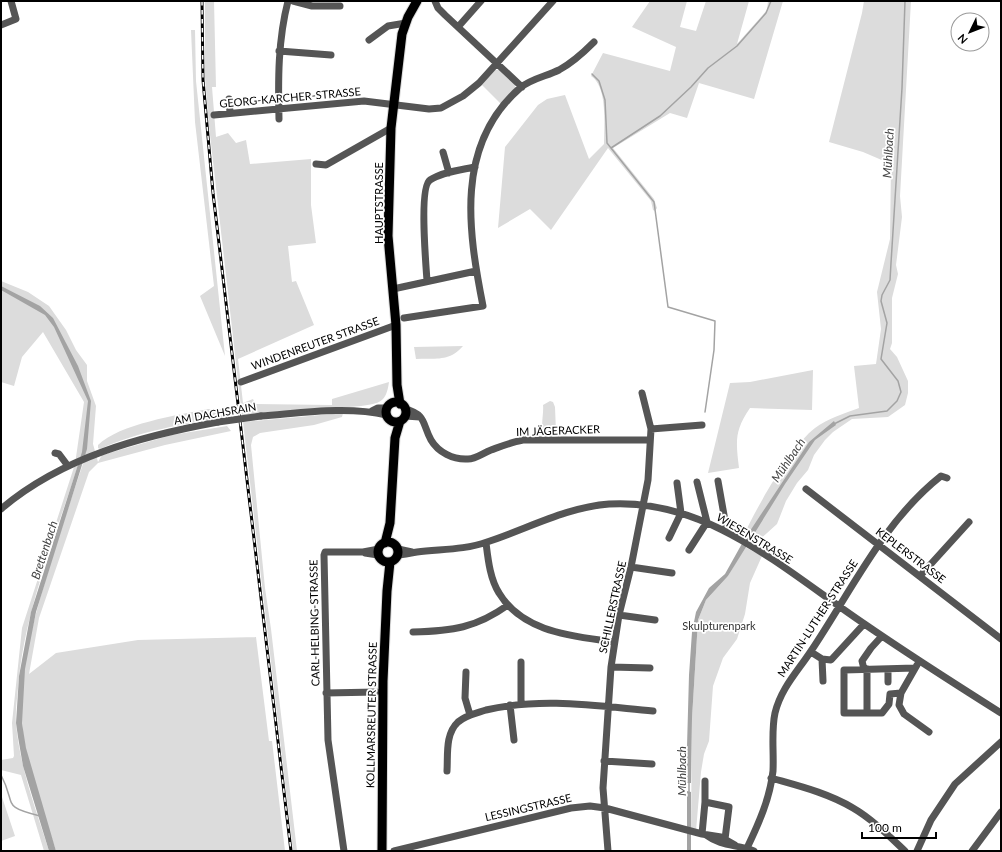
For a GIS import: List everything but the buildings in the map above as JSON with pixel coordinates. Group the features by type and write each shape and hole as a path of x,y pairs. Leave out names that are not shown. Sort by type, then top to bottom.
{"main road":[{"name":"HAUPTSTRASSE","path":"396,412 396,325 388,236 392,104 399,51 406,23 418,1"},
{"path":"388,552 396,412"},
{"name":"KOLLMARSREUTER STRASSE","path":"382,851 383,681 388,552"}],"street":[{"path":"1,25 16,19 11,1"},
{"path":"279,119 279,51 282,25 288,1"},
{"path":"293,1 312,6 340,6"},
{"path":"435,1 438,8 522,87"},
{"path":"458,27 481,1"},
{"name":"GEORG-KARCHER-STRASSE","path":"214,114 351,101 429,109 441,108 472,89 497,64 554,1"},
{"path":"369,40 388,26 406,23"},
{"path":"404,318 483,306 476,271 470,210 470,192 481,144 491,122 522,87 559,70 580,56 594,42"},
{"path":"279,51 331,54"},
{"path":"229,99 230,113"},
{"path":"316,164 326,165 391,128"},
{"path":"443,152 449,173"},
{"path":"427,281 424,218 425,186 429,180 449,173 475,167"},
{"path":"393,288 476,271"},
{"name":"WINDENREUTER STRASSE","path":"241,382 396,325"},
{"name":"SCHILLERSTRASSE","path":"608,851 603,788 607,707 611,668 619,615 632,567 644,505 648,480 652,429 642,393"},
{"name":"AM DACHSRAIN","path":"1,508 30,487 72,465 137,440 218,422 261,416 345,410 372,412 378,408 396,412"},
{"name":"IM JÄGERACKER","path":"396,412 420,417 424,422 430,439 436,446 449,456 468,459 512,442 524,440 650,440"},
{"path":"652,429 702,425"},
{"path":"55,454 59,454 72,465"},
{"name":"MARTIN-LUTHER-STRASSE","path":"747,848 762,815 772,778 775,714 789,681 811,652 838,606 878,544 923,490 941,476 947,478"},
{"path":"718,481 727,532"},
{"path":"690,550 707,522 697,482"},
{"path":"668,538 681,513 677,483"},
{"name":"KEPLERSTRASSE","path":"806,489 1001,639"},
{"name":"WIESENSTRASSE","path":"325,552 416,553 446,550 486,543 585,508 607,504 644,505 681,513 707,522 750,545 919,661 1001,713"},
{"path":"920,576 969,522"},
{"path":"486,543 496,588 508,606 546,630 566,635 614,642"},
{"name":"CARL-HELBING-STRASSE","path":"325,552 326,693 328,740 344,851"},
{"path":"632,567 672,573"},
{"path":"414,632 447,631 470,626 490,618 508,606"},
{"path":"619,615 655,620"},
{"path":"811,652 822,659 831,660 864,624"},
{"path":"867,712 865,669 862,661 882,636"},
{"path":"822,659 823,681"},
{"path":"919,661 901,693 899,705 901,710 929,732"},
{"path":"521,662 521,704"},
{"path":"611,668 650,668"},
{"path":"901,693 890,694 889,704 882,713 844,713 844,670 915,668"},
{"path":"888,669 888,682"},
{"path":"466,672 465,698 470,714"},
{"name":"CARL-HELBING-STRASSE","path":"326,693 376,692"},
{"path":"447,771 448,740 459,721 470,714 510,705 563,703 653,711"},
{"path":"510,705 514,740"},
{"path":"917,851 931,820 955,784 1001,742"},
{"path":"604,761 652,764"},
{"path":"772,778 810,789 839,800 854,808 880,828 905,851"},
{"path":"704,835 706,781"},
{"path":"705,802 729,807 725,839"},
{"name":"LESSINGSTRASSE","path":"394,851 572,808 590,806 605,808 704,835 725,839 735,845"},
{"path":"972,851 1001,812"},
{"name":"LESSINGSTRASSE","path":"704,835 716,842 735,845 754,851"}],"green space":[{"path":"205,1 214,1 216,87 212,87 216,137 228,133 236,143 246,140 250,164 311,159 311,205 316,243 288,246 292,282 296,281 314,325 238,359 243,403 253,399 255,404 332,405 332,399 389,382 384,398 377,403 361,406 242,416 209,126 205,77"},
{"path":"650,1 687,1 680,27 696,31 706,1 749,1 737,44 767,10 768,1 783,1 754,99 699,83 687,118 670,113 613,148 654,199 657,208 655,211 653,210 651,201 608,148 551,230 530,209 498,228 505,147 538,105 547,99 565,95 589,159 604,144 603,97 596,81 591,76 603,53 670,71 676,47 632,27"},
{"path":"864,1 911,1 900,196 902,217 896,265 898,274 892,298 892,343 890,349 897,357 908,381 908,393 905,405 888,417 852,419 833,432 814,455 808,470 797,483 786,501 777,524 756,543 743,537 774,479 795,449 815,428 842,414 859,408 854,366 876,364 881,329 877,292 890,239 891,164 863,152 829,142"},
{"path":"191,30 195,30 196,81 225,356 200,296 214,286 195,122"},
{"path":"495,70 500,70 515,83 515,88 501,104 481,84"},
{"path":"1,281 28,292 49,306 66,330 76,350 87,365 87,381 96,406 93,444 98,462 102,455 172,435 227,426 231,431 165,445 98,463 89,472 39,618 29,674 56,653 138,640 256,637 269,741 272,741 285,851 56,851 26,753 22,722 23,680 30,639 40,599 84,461 79,462 34,602 21,659 16,706 16,724 21,757 29,789 49,851 44,851 21,775 1,770 1,760 13,758 14,756 12,723 22,628 75,464 84,402 43,332 22,357 14,386 1,382"},
{"path":"463,346 453,355 430,359 416,359 414,347"},
{"path":"813,370 812,410 750,408 741,423 737,437 739,468 708,473 730,383 750,382"},
{"path":"550,401 553,402 555,407 556,432 544,434 542,427 543,405"},
{"path":"208,409 222,409 226,417 162,429 130,437 100,449 98,448 98,445 108,438 120,431 134,426 166,417"},
{"path":"343,413 342,417 314,425 260,433 253,437 251,445 265,588 297,851 293,851 243,422"},
{"name":"Skulpturenpark","path":"745,547 762,556 750,583 745,614 737,639 723,658 713,686 709,741 704,754 701,772 696,831 691,830 692,718 698,620 706,600 728,576"},
{"path":"1,794 15,836 1,841"}],"shaded area":[{"path":"1,286 40,306 53,318 78,366 91,401 87,449 36,612 25,669 22,723 26,748 56,851 49,851 23,766 16,723 19,676 31,612 82,452 88,401 54,327 45,315 1,290"},
{"path":"834,421 836,425 815,440 785,484 728,576 706,600 698,620 692,718 691,783 686,783 689,675 692,632 696,612 709,588 725,574 744,540 809,442"},
{"path":"687,791 691,792 691,851 687,851"}],"waterway":[{"path":"611,148 660,116 691,87 708,68 737,46 766,13 771,1"},
{"name":"Mühlbach","path":"834,424 850,416 887,411 897,401 901,392 898,381 881,359 887,323 881,301 882,295 890,280 902,88 905,1"},
{"path":"592,74 599,81 605,100 607,143 654,202 668,307 715,321 714,350 705,412"},
{"path":"1,775 14,807 27,813 40,816"},
{"name":"Mühlbach","path":"689,781 689,794"}],"railway":[{"path":"202,1 203,80 213,193 291,851"}],"water label":[{"name":"Brettenbach","path":"44,550"}]}
